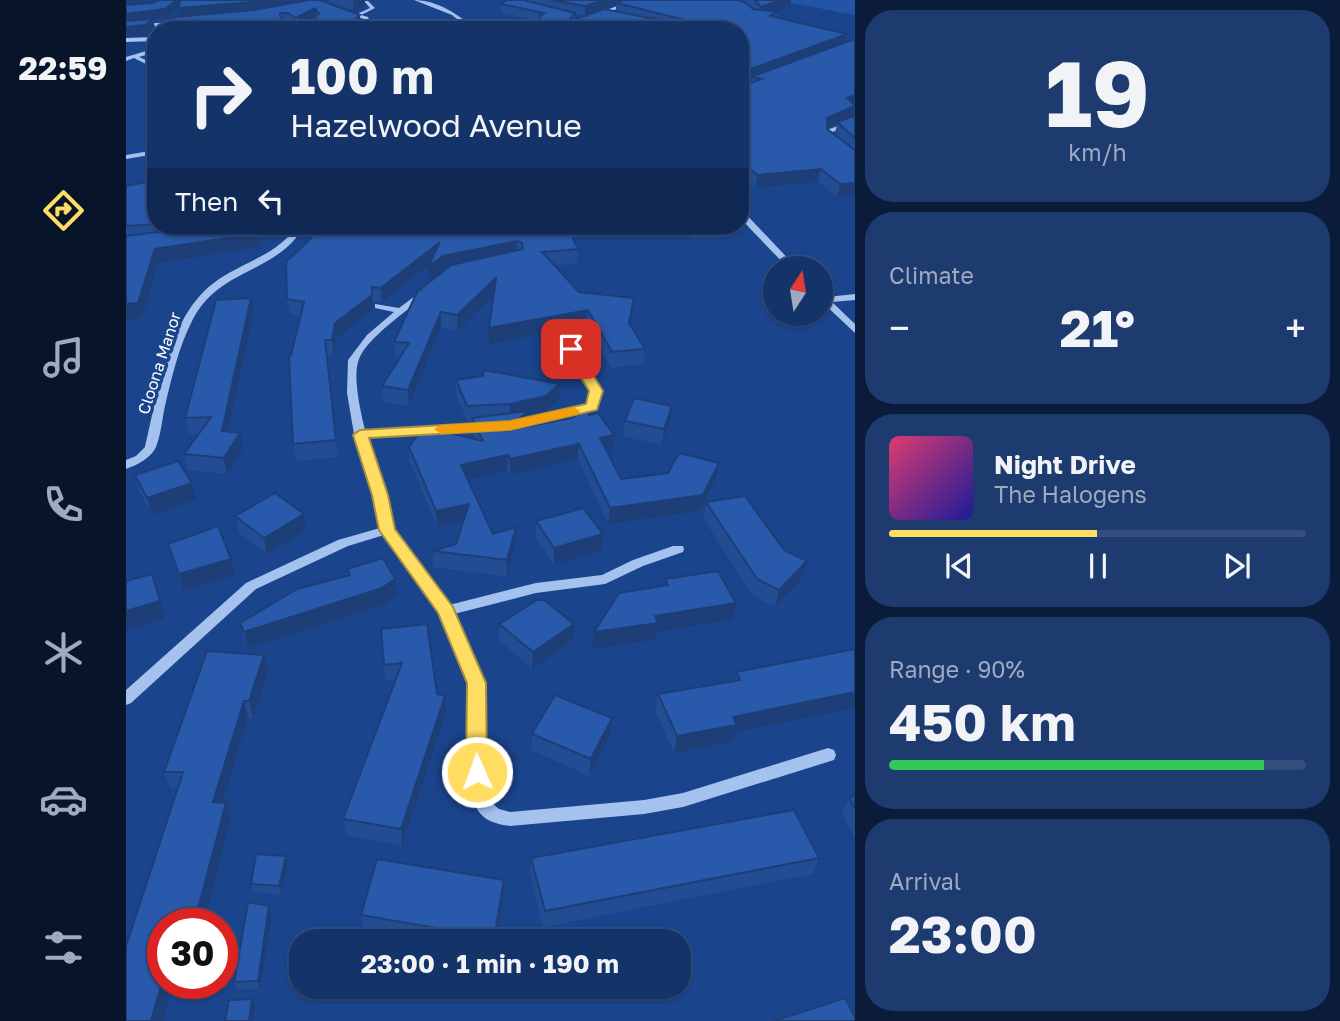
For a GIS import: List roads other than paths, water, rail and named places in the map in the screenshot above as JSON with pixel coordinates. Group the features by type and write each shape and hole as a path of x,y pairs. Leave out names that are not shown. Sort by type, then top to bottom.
{"street":[{"path":"416,0 454,14 463,21"},
{"path":"571,17 584,20 637,0"},
{"path":"359,14 373,8 366,2"},
{"path":"326,7 359,14 369,21"},
{"path":"602,14 615,16"},
{"path":"126,26 147,27"},
{"path":"126,40 147,39"},
{"path":"126,59 147,53"},
{"path":"135,57 147,62"},
{"path":"749,83 776,73"},
{"path":"855,121 829,131 829,139 855,160"},
{"path":"126,157 147,154"},
{"path":"749,222 781,256"},
{"name":"Cloona Manor","path":"126,465 140,458 150,448 188,317 200,299 216,284 285,246 292,235"},
{"path":"438,282 370,337 354,360 352,393 360,435 380,495 387,530 446,611 477,683 475,755 484,807 495,816 526,819 683,800 828,755"},
{"path":"833,298 855,297"},
{"path":"378,306 400,312"},
{"path":"833,308 855,331"},
{"path":"360,435 510,425 592,407 596,391 571,349"},
{"path":"126,699 251,586 343,543 387,530"},
{"path":"446,611 536,588 605,579 638,562 678,549"}]}
